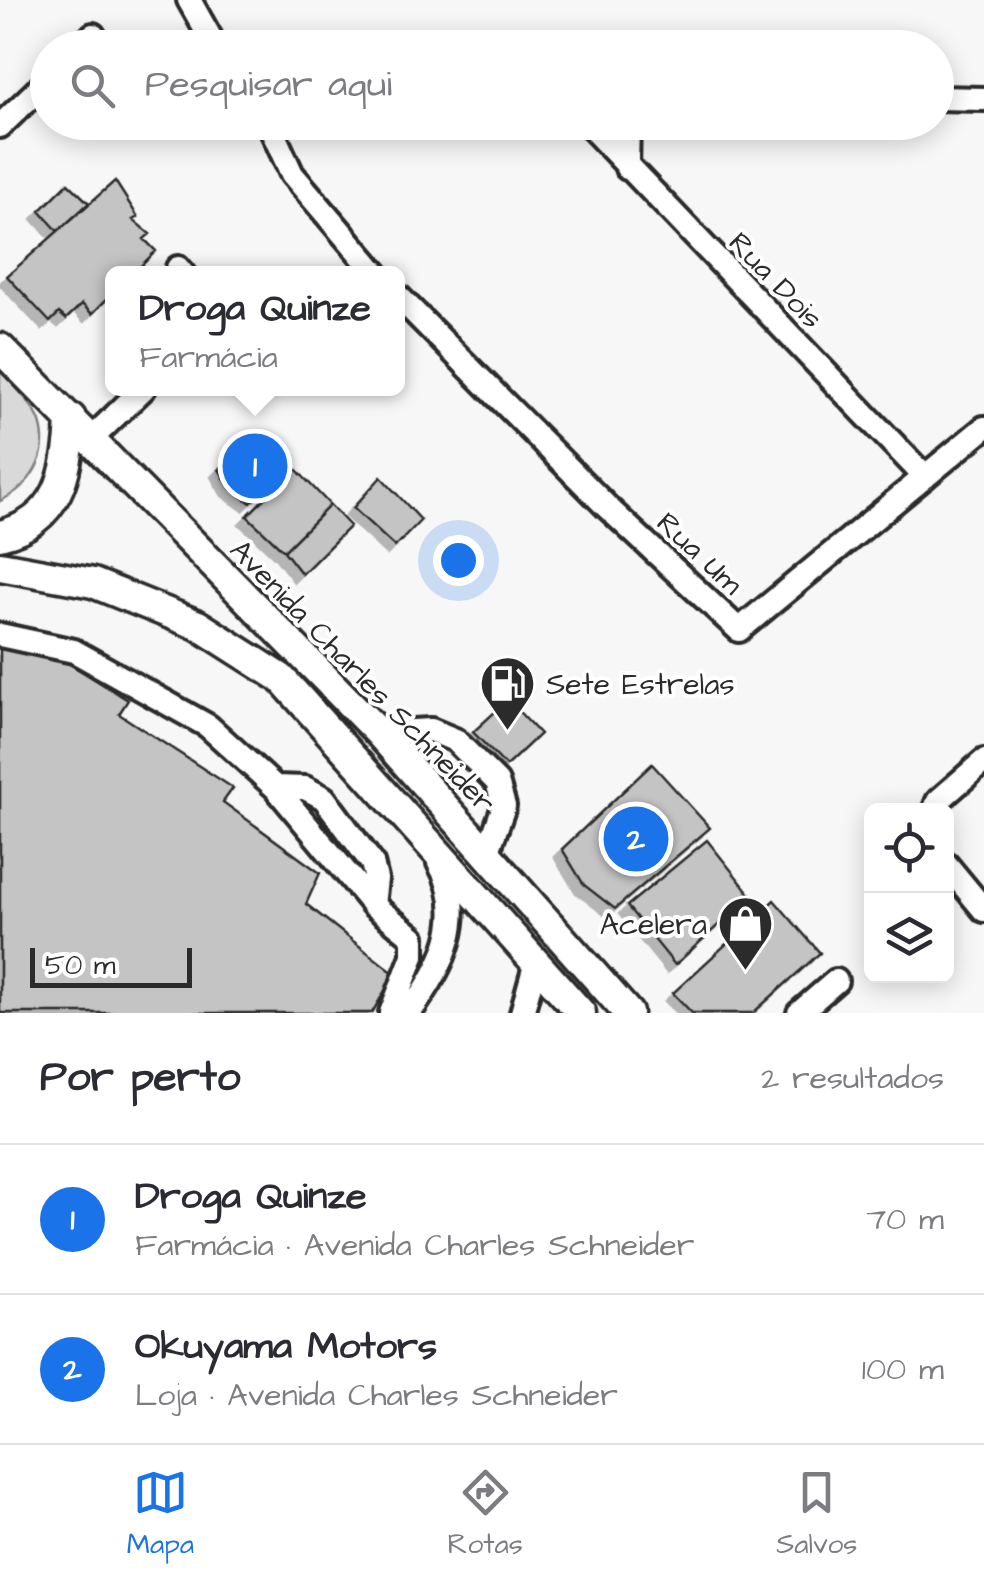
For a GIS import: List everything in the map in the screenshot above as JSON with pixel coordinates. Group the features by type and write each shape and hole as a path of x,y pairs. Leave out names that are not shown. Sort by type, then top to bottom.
{"main road":[{"name":"Avenida Charles Schneider","path":"0,348 379,733 628,1013"},
{"path":"0,535 41,519 58,494 70,456 71,418"},
{"name":"Avenida Charles Schneider","path":"0,566 93,583 198,625 281,678 581,1013"}],"street":[{"path":"190,1 206,30"},
{"path":"0,126 30,97"},
{"path":"954,99 984,100"},
{"path":"276,140 292,174 370,266"},
{"name":"Rua Dois","path":"602,140 925,477"},
{"path":"626,168 627,140"},
{"name":"Rua Um","path":"405,303 608,508 739,630 984,428"},
{"path":"90,440 136,396"},
{"path":"0,635 74,651 208,726 275,787 372,905 413,937 413,956 391,1013"},
{"path":"379,733 431,730 455,740 497,782 504,806 487,854"},
{"path":"937,803 984,762"},
{"path":"409,1013 426,990 453,935 452,885 419,830"},
{"path":"954,874 984,910"},
{"path":"522,1013 536,962"},
{"path":"799,1013 836,981"}],"shaded area":[{"path":"0,370 33,409 40,422 43,447 29,479 0,501"}],"building":[{"path":"115,181 138,217 133,220 150,234 144,239 156,251 141,266 105,266 105,301 92,314 82,304 66,319 59,313 50,322 7,276"},
{"path":"68,183 89,203 58,231 40,211"},
{"path":"257,431 291,464 251,503 230,488 219,469"},
{"path":"295,468 330,505 284,551 247,516"},
{"path":"381,477 421,520 395,547 353,508"},
{"path":"330,505 350,526 302,574 284,551"},
{"path":"0,647 65,661 128,700 119,714 233,788 223,802 320,873 306,904 395,974 372,1013 0,1013"},
{"name":"Sete Estrelas","path":"508,700 540,734 506,766 473,732"},
{"path":"652,764 710,828 615,909 584,885 562,849"},
{"path":"707,840 751,895 675,965 627,906"},
{"name":"Acelera","path":"774,900 820,953 753,1013 692,1013 673,993"}],"place":[{"name":"Droga Quinze","path":"255,466"},
{"name":"Sete Estrelas","path":"507,733"},
{"name":"Okuyama Motors","path":"636,839"},
{"name":"Acelera","path":"746,973"}]}
